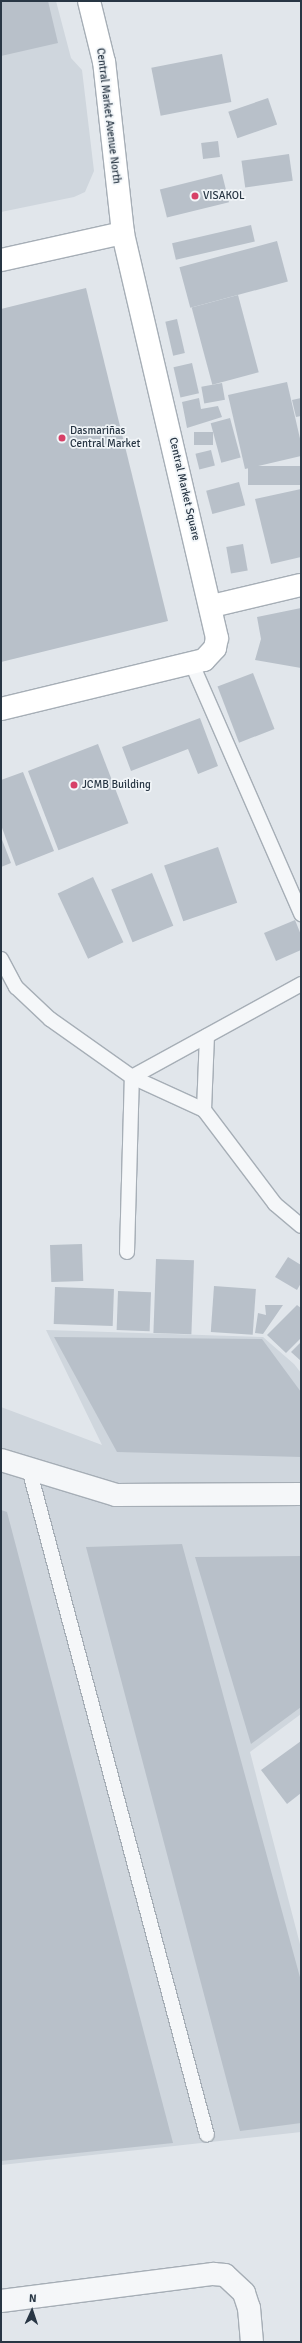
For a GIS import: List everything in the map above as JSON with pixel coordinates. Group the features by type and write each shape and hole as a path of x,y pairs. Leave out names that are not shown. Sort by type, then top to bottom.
{"street":[{"name":"Central Market Avenue North","path":"89,1 104,62 123,233"},
{"path":"1,260 123,233"},
{"name":"Central Market Square","path":"1,709 192,664 204,660 215,648 218,638 212,606 123,233"},
{"path":"212,606 301,585"},
{"path":"1,1460 116,1496 301,1494"},
{"path":"1,2301 213,2274 225,2275 244,2293 249,2308 252,2342"}],"lane":[{"path":"192,664 301,914"},
{"path":"1,959 16,987 50,1019 132,1077 204,1110 275,1204 301,1226"},
{"path":"132,1077 301,984"},
{"path":"204,1110 207,1036"},
{"path":"126,1252 132,1077"},
{"path":"29,1469 207,2135"}],"shaded area":[{"path":"1,1 56,1 71,58 82,70 94,171 85,192 74,197 1,212"},
{"path":"46,1330 263,1337 294,1364 301,1373 301,1714 250,1752 301,1948 301,2132 1,2165 1,1407 102,1445"}],"building":[{"path":"1,1 48,1 58,43 1,56"},
{"path":"222,54 231,102 161,116 151,68"},
{"path":"268,98 277,124 237,138 228,112"},
{"path":"218,141 220,157 203,159 201,143"},
{"path":"289,154 293,181 245,187 241,161"},
{"name":"VISAKOL","path":"222,174 229,202 167,218 160,189"},
{"path":"251,225 255,242 176,260 172,243"},
{"path":"277,241 288,282 190,308 179,267"},
{"name":"Dasmariñas Central Market","path":"86,288 168,621 1,662 1,309"},
{"path":"238,295 259,372 212,385 192,307"},
{"path":"177,319 185,353 173,356 165,322"},
{"path":"192,363 199,393 180,397 173,367"},
{"path":"287,382 301,443 301,456 245,469 228,395"},
{"path":"222,383 225,400 204,403 201,387"},
{"path":"199,398 201,409 218,406 222,417 187,428 182,402"},
{"path":"301,398 301,416 296,417 292,400"},
{"path":"230,418 241,458 221,463 211,423"},
{"path":"194,432 213,432 213,445 194,445"},
{"path":"211,450 215,466 199,469 195,454"},
{"path":"248,466 301,466 301,485 248,485"},
{"path":"239,482 245,505 212,514 206,491"},
{"path":"301,489 301,557 271,564 255,499"},
{"path":"243,544 248,571 231,574 226,547"},
{"path":"301,608 301,668 255,660 261,639 257,617"},
{"path":"253,673 275,729 239,743 218,687"},
{"path":"200,718 218,766 198,774 188,749 131,771 122,747"},
{"name":"JCMB Building","path":"98,744 128,823 58,850 28,771"},
{"path":"23,772 54,851 16,866 1,825 1,780"},
{"path":"1,837 11,863 1,867"},
{"path":"218,847 237,903 183,921 164,866"},
{"path":"152,873 173,926 133,942 111,889"},
{"path":"93,877 123,942 88,959 58,893"},
{"path":"295,920 301,935 301,950 276,961 264,933"},
{"path":"82,1244 83,1281 51,1282 50,1245"},
{"path":"288,1257 301,1265 301,1283 297,1290 275,1277"},
{"path":"156,1259 194,1260 191,1334 153,1333"},
{"path":"214,1286 256,1289 253,1335 211,1332"},
{"path":"55,1287 114,1289 113,1326 54,1324"},
{"path":"118,1291 151,1292 150,1331 117,1330"},
{"path":"265,1305 283,1305 263,1334 255,1333 258,1313 266,1315"},
{"path":"297,1305 301,1308 301,1338 286,1353 267,1335"},
{"path":"54,1337 262,1339 301,1392 301,1457 117,1452"},
{"path":"301,1342 301,1361 291,1352"},
{"path":"1,1510 7,1512 173,2143 1,2161"},
{"path":"182,1544 301,1981 301,2123 240,2131 86,1547"},
{"path":"301,1556 301,1707 251,1744 195,1557"},
{"path":"301,1741 301,1793 287,1804 261,1770"}],"place":[{"name":"VISAKOL","path":"195,196"},
{"name":"Dasmariñas Central Market","path":"62,438"},
{"name":"JCMB Building","path":"74,785"}]}
